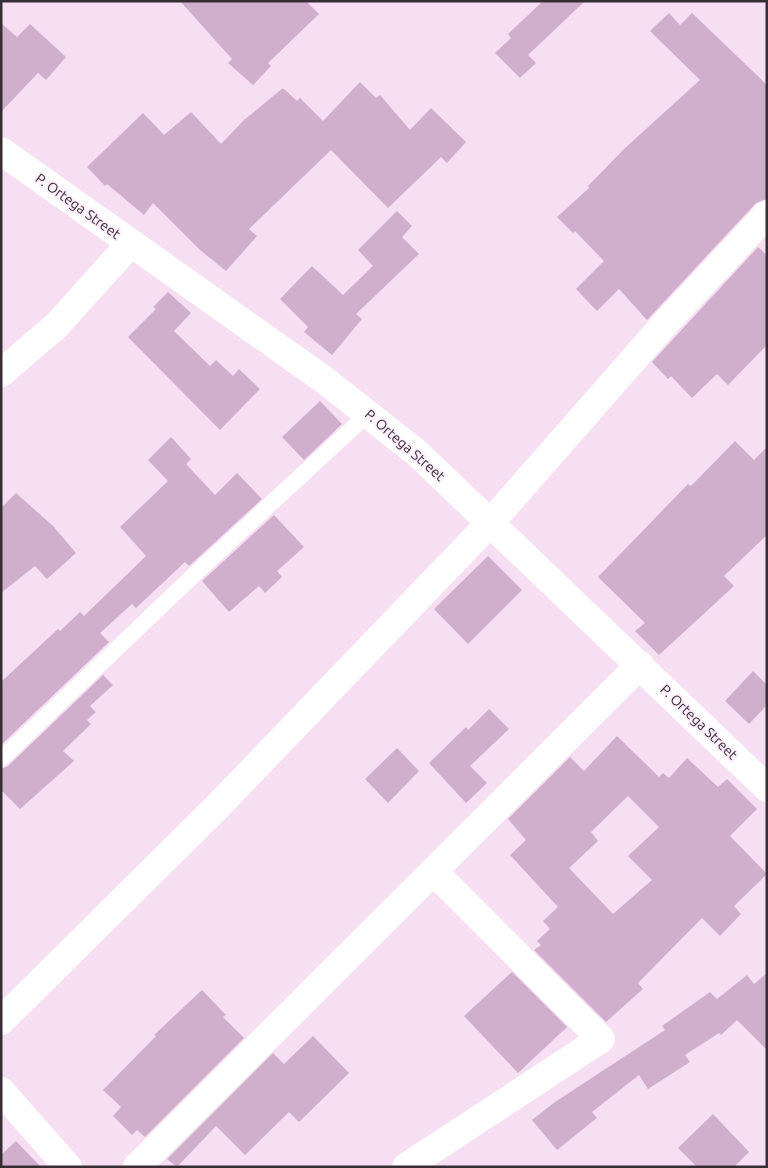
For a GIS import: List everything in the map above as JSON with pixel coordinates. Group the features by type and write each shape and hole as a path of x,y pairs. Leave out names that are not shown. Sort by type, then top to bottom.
{"street":[{"name":"P. Ortega Street","path":"1,151 369,413 417,453 491,522 767,788"},
{"path":"1,1021 217,807 491,522 662,327 767,214"},
{"path":"1,373 57,325 130,244"},
{"path":"137,1167 640,665"},
{"path":"406,1167 601,1039 434,872"},
{"path":"1,1091 68,1167"}],"lane":[{"path":"1,759 198,571 369,413"}],"building":[{"path":"180,1 306,1 319,14 268,63 271,66 253,85 228,63 232,59"},
{"path":"543,1 585,1 528,55 536,63 520,78 495,53 511,38 508,34"},
{"path":"669,13 680,25 692,13 767,85 767,199 756,203 647,320 619,289 597,311 576,289 604,261 575,231 573,233 557,217 589,188 588,186 625,148 700,80 650,31"},
{"path":"1,23 17,37 30,24 66,57 46,80 38,73 1,112"},
{"path":"360,82 376,98 380,95 410,130 431,108 466,142 447,163 441,157 388,208 331,150 249,229 257,236 226,271 200,250 153,203 144,215 107,184 105,186 87,167 143,113 164,135 191,112 221,144 244,120 283,88 297,101 300,98 323,121"},
{"path":"397,211 412,226 402,237 419,254 356,314 362,319 332,355 304,332 308,327 280,299 312,266 343,295 373,266 358,250"},
{"path":"758,247 767,255 767,345 728,385 717,374 692,398 671,376 668,379 652,362"},
{"path":"168,292 191,313 174,331 210,366 216,360 233,376 239,369 260,389 220,430 128,337 156,309 153,307"},
{"path":"320,401 342,424 304,460 282,437"},
{"path":"171,437 191,459 186,464 215,495 237,473 262,499 189,566 185,562 136,608 132,604 100,633 109,642 1,745 1,682 58,629 60,631 80,612 84,616 146,556 120,527 168,481 148,460"},
{"path":"735,441 754,460 767,447 767,535 724,576 734,586 659,655 635,631 645,623 598,577 688,484 691,486"},
{"path":"16,493 53,526 76,553 47,579 35,566 1,593 1,508"},
{"path":"274,515 304,547 277,571 282,577 265,593 259,586 229,612 202,581"},
{"path":"488,556 522,590 468,644 434,609"},
{"path":"753,671 767,685 767,705 749,724 725,701"},
{"path":"103,675 113,685 90,706 96,712 87,720 91,724 63,751 74,761 20,809 1,790 1,769 8,766"},
{"path":"489,709 509,729 470,766 487,783 466,803 429,763 466,727 468,730"},
{"path":"617,736 659,777 663,773 669,778 687,758 718,787 727,779 757,809 730,836 767,874 734,906 741,914 720,936 702,918 638,983 643,989 606,1022 534,950 541,945 537,941 550,929 543,921 558,907 510,855 526,840 508,819 570,757 584,771","holes":["628,796 659,827 628,856 652,880 613,914 569,868 598,841 591,832"]},
{"path":"397,748 419,771 388,803 365,779"},
{"path":"512,972 567,1027 518,1073 464,1016"},
{"path":"767,973 767,1050 737,1020 721,1035 719,1033 685,1055 690,1062 648,1089 639,1075 592,1112 597,1118 557,1150 532,1120 555,1102 665,1030 662,1026 710,992 717,999 747,975 754,984"},
{"path":"202,990 226,1015 223,1017 244,1038 145,1137 137,1130 132,1135 113,1116 121,1107 103,1090 156,1036 154,1035"},
{"path":"313,1036 349,1073 299,1122 289,1112 245,1155 216,1126 177,1167 167,1159 273,1053 284,1064"},
{"path":"713,1114 749,1152 734,1167 697,1167 678,1148"},
{"path":"16,1141 41,1167 1,1167 1,1155"}]}
